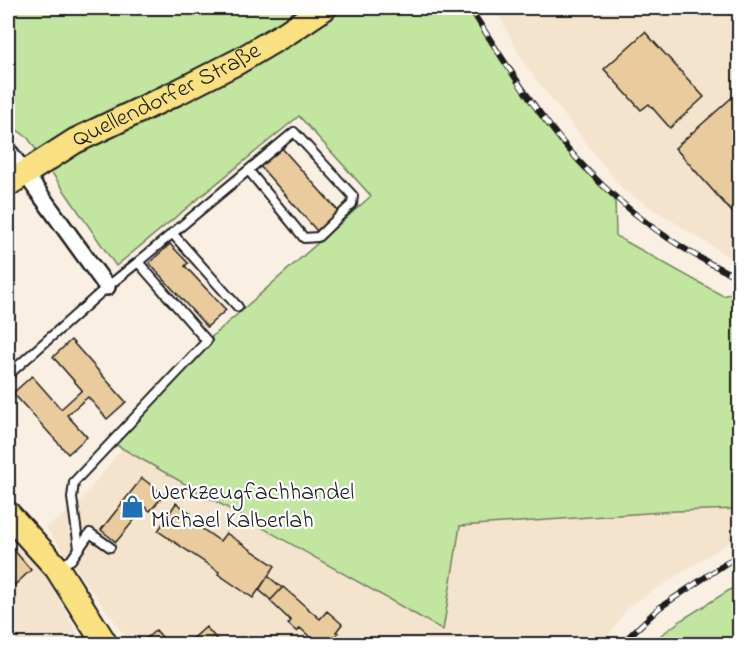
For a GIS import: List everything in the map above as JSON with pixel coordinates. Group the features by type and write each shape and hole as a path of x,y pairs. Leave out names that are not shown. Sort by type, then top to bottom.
{"main road":[{"name":"Quellendorfer Straße","path":"16,178 96,129 163,100 239,61 324,8"},
{"path":"8,514 57,568 105,645"}],"street":[{"path":"8,150 16,178 107,287"}],"lane":[{"path":"8,375 107,287 294,132 353,196 352,204 318,237 304,238 249,171"},
{"path":"172,233 238,306"},
{"path":"79,548 72,498 74,482 207,340 138,262"},
{"path":"57,568 71,560 90,533 110,547"}],"shaded area":[{"path":"495,8 739,8 739,263 623,190 525,65"},
{"path":"122,449 443,630 460,526 676,511 740,509 739,536 629,606 602,644 131,644 46,528 77,505"},
{"path":"8,528 48,580 79,636 65,644 8,644"}],"green space":[{"path":"8,8 470,8 549,127 615,198 616,236 723,296 739,291 739,509 676,511 460,526 443,630 111,442 207,341 371,196 299,116 116,266 28,138 8,123"},
{"path":"739,584 739,644 649,644 683,619"}],"building":[{"path":"645,32 704,97 670,128 649,104 641,110 604,69"},
{"path":"737,93 740,96 740,221 675,148"},
{"path":"280,146 339,212 317,231 259,165"},
{"path":"170,244 188,263 185,266 226,310 207,327 149,263"},
{"path":"71,340 126,402 107,419 88,397 67,415 87,437 68,454 13,393 32,376 61,409 82,390 53,357"},
{"path":"142,478 164,495 150,511 145,507 116,542 101,530"},
{"path":"176,503 191,514 188,519 220,541 226,533 275,566 253,598 158,531"},
{"path":"8,543 31,570 8,591"},
{"path":"268,576 282,588 271,600 259,590"},
{"path":"283,587 320,619 327,611 342,624 336,632 338,633 328,644 318,644 300,628 297,632 288,624 291,621 270,601"},
{"path":"206,627 221,644 188,643"},
{"path":"156,630 168,644 144,644 142,642"}],"railway":[{"path":"470,8 538,111 589,172 611,193 660,232 712,265 740,278"},
{"path":"621,644 659,608 740,554"}],"place":[{"name":"Werkzeugfachhandel Michael Kalberlah","path":"133,507"}]}
